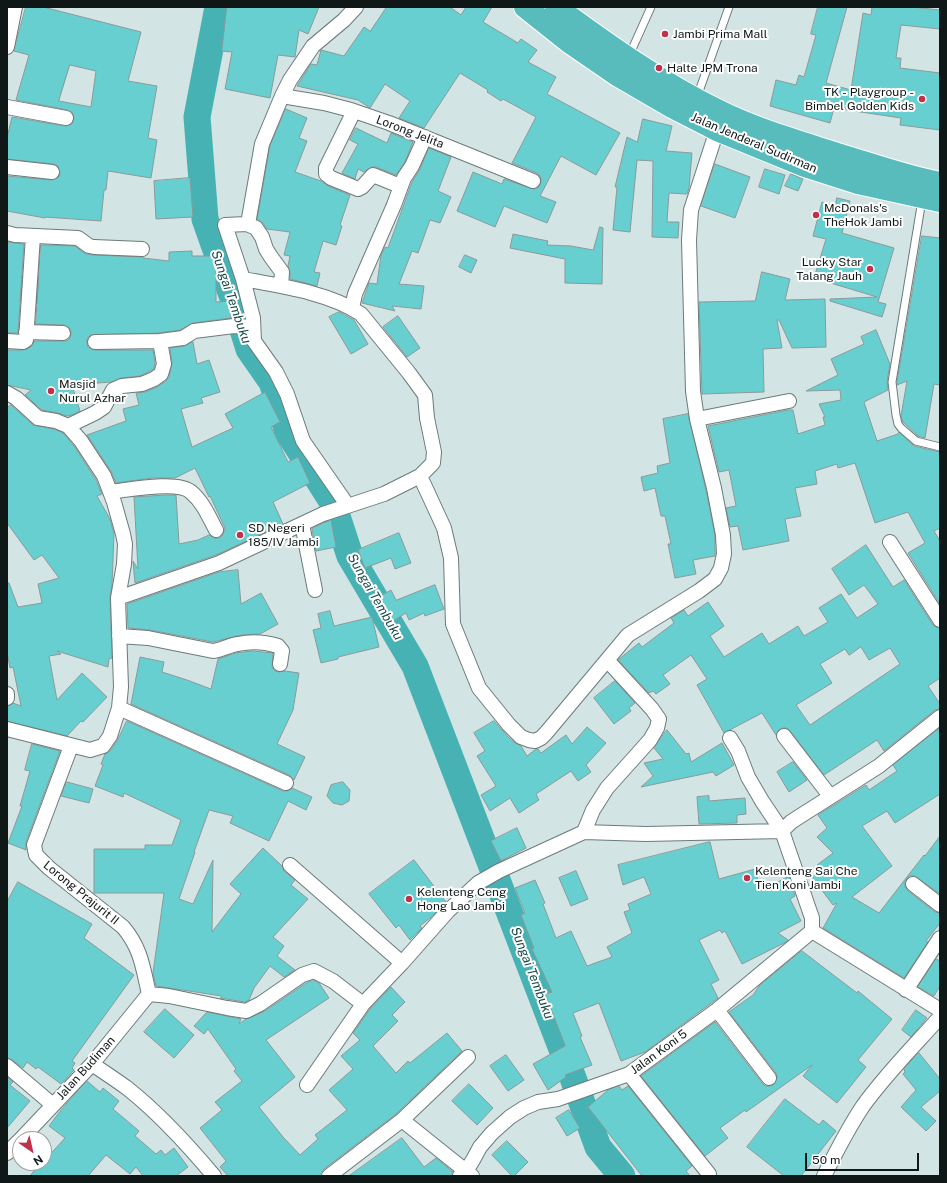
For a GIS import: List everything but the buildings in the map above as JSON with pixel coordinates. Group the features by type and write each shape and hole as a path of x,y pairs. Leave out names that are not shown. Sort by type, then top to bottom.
{"highway":[{"name":"Jalan Jenderal Sudirman","path":"525,7 569,42 617,75 672,107 717,130 806,166 858,183 931,199"},
{"name":"Jalan Jenderal Sudirman","path":"556,7 611,48 632,48 696,99 720,112 812,146 918,179 940,183"},
{"path":"806,166 812,146"}],"street":[{"path":"7,47 15,7"},
{"path":"248,224 262,144 282,96 290,80 313,46 344,20 356,7"},
{"name":"Lorong Jelita","path":"282,96 324,103 390,123 533,181"},
{"path":"7,107 66,118"},
{"path":"354,111 326,168 326,174 331,178 358,189 362,187 373,175 400,186"},
{"path":"420,476 444,528 451,558 453,624 479,688 509,725 521,737 528,740 535,741 541,738 568,708 628,635 699,591 715,579 722,568 724,554 723,535 714,488 697,420 693,391 689,240 691,210 717,130"},
{"path":"352,308 355,294 394,205 400,186 412,166 424,137"},
{"path":"7,167 52,172"},
{"path":"281,286 282,272 271,257 256,228 248,224 225,225 243,280 253,318 251,327 254,341 276,372 289,399 304,441 343,508"},
{"path":"7,233 15,235 78,238 89,246 94,247 142,249"},
{"path":"7,341 23,342 26,340 28,291 33,236"},
{"path":"118,598 218,563 323,514 384,494 420,476 433,463 434,458 425,394 362,314 352,308 312,293 243,280"},
{"path":"94,342 160,341 183,338 194,331 234,326 251,327"},
{"path":"26,332 63,333"},
{"path":"68,426 104,407 113,390 122,386 142,384 161,374 164,364 160,341"},
{"path":"7,393 16,398 38,418 56,421 68,426 81,441 104,476 114,502 124,544 124,564 118,598 121,687 119,708 110,736 103,746 90,750 7,728"},
{"path":"697,420 789,401"},
{"path":"110,492 166,486 182,486 190,490 198,499 216,530"},
{"path":"302,524 315,590"},
{"path":"890,542 940,620"},
{"path":"119,636 148,638 213,651 224,649 238,643 265,642 278,646 282,651 280,664"},
{"path":"584,832 593,810 607,788 650,740 657,728 659,719 652,709 607,660"},
{"path":"119,708 286,783"},
{"path":"307,1085 363,1004 447,912 478,883 499,871 584,832 646,834 782,831 791,822 879,766 940,718"},
{"path":"784,736 830,796"},
{"path":"730,738 738,751 748,777 782,831 812,918 812,931 940,1010"},
{"name":"Lorong Prajurit II","path":"71,746 34,845 36,855 49,868 123,927 131,936 137,947 149,994"},
{"path":"290,865 402,963"},
{"path":"913,884 940,905"},
{"name":"Jalan Koni 5","path":"466,1174 480,1147 492,1133 510,1117 524,1108 538,1102 558,1099 610,1082 629,1074 717,1010 812,931"},
{"path":"906,990 940,938"},
{"path":"149,994 169,996 246,1011 260,1004 302,975 314,971 333,981 363,1004"},
{"name":"Jalan Budiman","path":"28,1131 92,1064 149,994"},
{"path":"717,1010 769,1078"},
{"path":"824,1176 843,1138 863,1107 886,1077 940,1017"},
{"path":"329,1176 402,1120 468,1056"},
{"path":"92,1064 128,1089 164,1121 192,1149 214,1176"},
{"path":"7,1066 53,1105"},
{"path":"629,1074 709,1174"},
{"path":"402,1120 466,1174"}],"lane":[{"path":"632,48 651,7"},
{"path":"696,99 729,7"},
{"path":"931,199 892,382 898,424 916,441 940,447"}],"waterway":[{"name":"Sungai Tembuku","path":"218,7 197,117 205,219 249,349 272,382 288,432 332,501 350,556 415,666 598,1147 622,1176"},
{"path":"7,287 75,294"}],"place":[{"name":"Jambi Prima Mall","path":"665,34"},
{"name":"Halte JPM Trona","path":"659,68"},
{"name":"TK - Playgroup - Bimbel Golden Kids","path":"922,99"},
{"name":"McDonals's TheHok Jambi","path":"816,215"},
{"name":"Lucky Star Talang Jauh","path":"870,269"},
{"name":"Masjid Nurul Azhar","path":"51,391"},
{"name":"SD Negeri 185/IV Jambi","path":"240,535"},
{"name":"Kelenteng Sai Che Tien Koni Jambi","path":"747,878"},
{"name":"Kelenteng Ceng Hong Lao Jambi","path":"409,899"}]}
